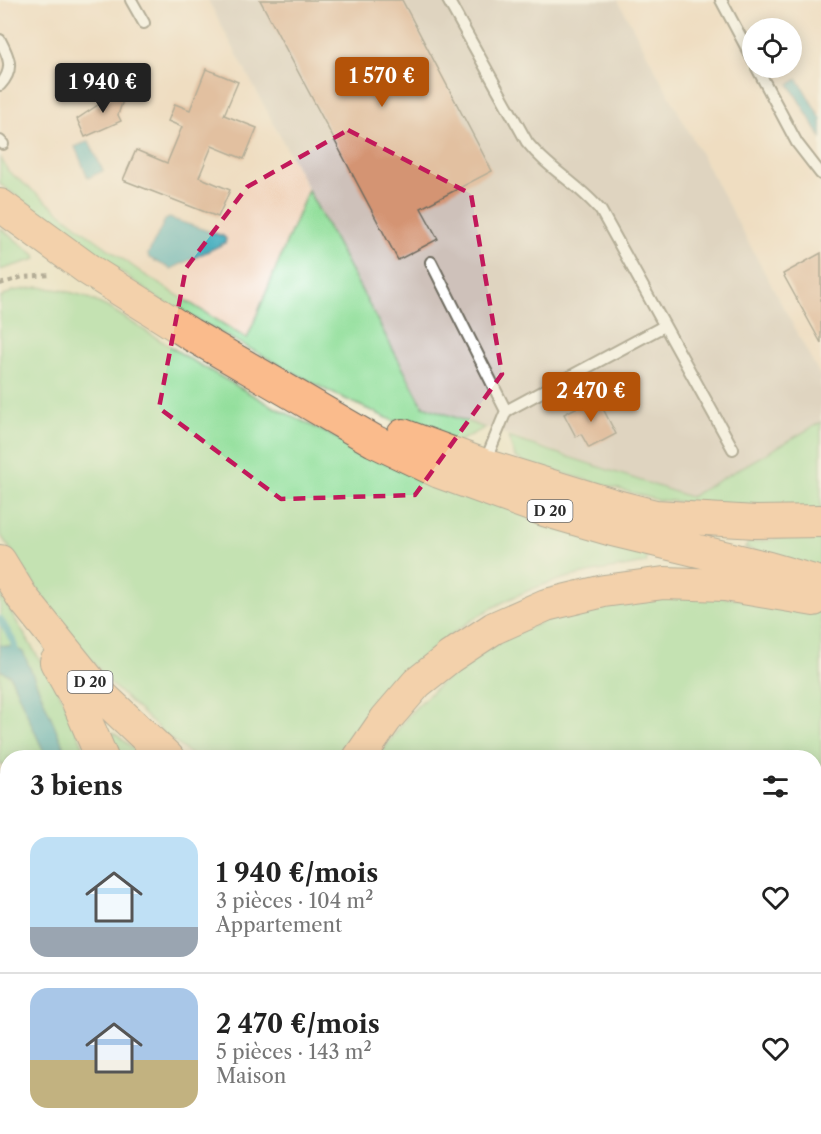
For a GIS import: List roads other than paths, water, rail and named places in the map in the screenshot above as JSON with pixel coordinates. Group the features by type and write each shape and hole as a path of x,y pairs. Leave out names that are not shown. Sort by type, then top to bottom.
{"main road":[{"name":"D 20","path":"0,205 99,276 190,334 374,441 439,472 547,511 612,530 821,583"},
{"name":"D 20","path":"296,394 484,465 656,516 785,522 821,520"},
{"name":"D 20","path":"0,561 22,597 101,695 159,750"},
{"path":"365,750 386,719 417,683 442,663 494,628 546,605 604,591 664,583 725,585 821,602"},
{"path":"22,597 77,700 99,750"}],"lane":[{"path":"131,0 144,23"},
{"path":"448,0 527,142 535,152 583,192 601,211 733,449"},
{"path":"721,0 742,39"},
{"path":"0,40 10,64 9,72 0,85"},
{"path":"762,78 796,143 821,174"},
{"path":"431,262 506,411"},
{"path":"484,465 506,411 664,327"}],"water":[{"path":"798,79 821,119 821,138 789,84"},
{"path":"89,141 103,171 88,178 75,147"},
{"path":"169,218 223,236 226,239 225,243 171,269 149,258 148,254 165,220"},
{"path":"0,645 13,647 23,652 65,750 43,750 10,675 0,670"}],"waterway":[{"path":"0,619 13,641 17,656"}]}
